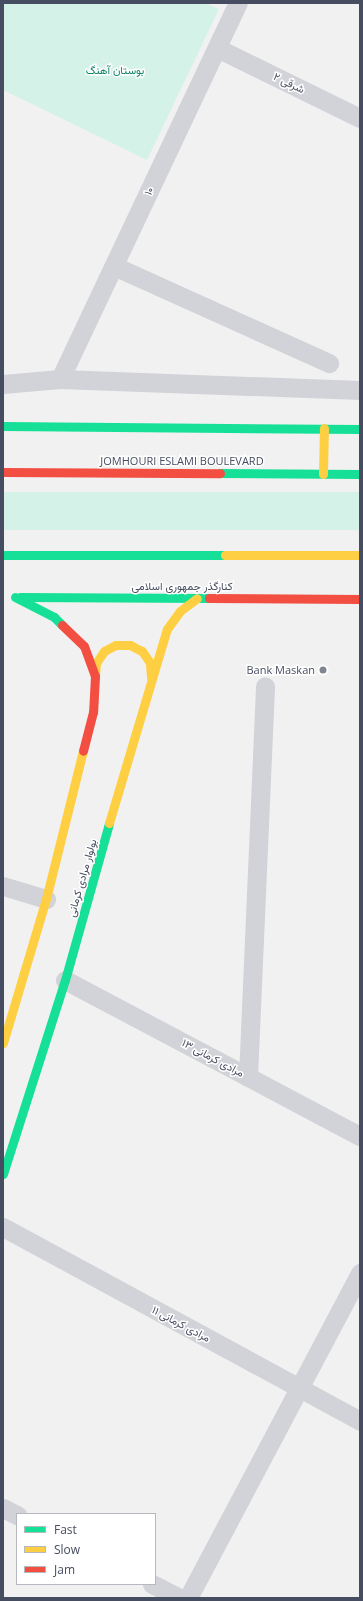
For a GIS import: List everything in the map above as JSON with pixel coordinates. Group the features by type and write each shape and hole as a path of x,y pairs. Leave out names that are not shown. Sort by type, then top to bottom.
{"street":[{"name":"۱۰","path":"60,379 217,48 235,4"},
{"name":"۲ شرقی","path":"217,48 360,118"},
{"path":"114,266 328,363"},
{"path":"3,384 60,379 360,390"},
{"path":"3,426 360,429"},
{"path":"323,474 324,428"},
{"name":"JOMHOURI ESLAMI BOULEVARD","path":"3,472 360,474"},
{"path":"3,555 360,555"},
{"name":"کنارگذر جمهوری اسلامی","path":"3,597 360,599"},
{"path":"15,597 54,617 84,646 95,676"},
{"name":"بولوار مرادی کرمانی","path":"3,1174 65,980 151,677 167,629 180,611 197,598"},
{"path":"3,1043 46,899 93,712 96,662 104,651 116,645 130,645 142,651 150,663 151,677"},
{"path":"248,1077 265,686"},
{"path":"3,886 46,899"},
{"name":"مرادی کرمانی ۱۳","path":"65,980 360,1136"},
{"name":"مرادی کرمانی ۱۱","path":"3,1227 360,1421"},
{"path":"188,1598 301,1389 360,1274"},
{"path":"3,1508 16,1514"},
{"path":"154,1585 180,1598"}],"green space":[{"name":"بوستان آهنگ","path":"3,3 206,3 219,9 147,160 3,90"},
{"path":"3,492 360,492 360,530 3,530"}],"traffic: fast":[{"path":"3,426 360,429"},
{"path":"220,473 360,474"},
{"path":"3,555 225,555"},
{"path":"15,597 54,617 62,625"},
{"path":"20,597 209,598"},
{"path":"3,1174 65,980 109,823"}],"traffic: slow":[{"path":"323,474 324,428"},
{"path":"225,555 360,555"},
{"path":"109,823 167,629 180,611 197,598"},
{"path":"95,676 96,663 104,651 116,645 130,645 142,651 150,663 151,677"},
{"path":"3,1043 46,899 83,751"}],"traffic: jam":[{"path":"3,472 220,473"},
{"path":"209,598 360,599"},
{"path":"62,625 84,646 95,676 93,712 83,751"}],"place":[{"name":"Bank Maskan","path":"323,670"}]}
